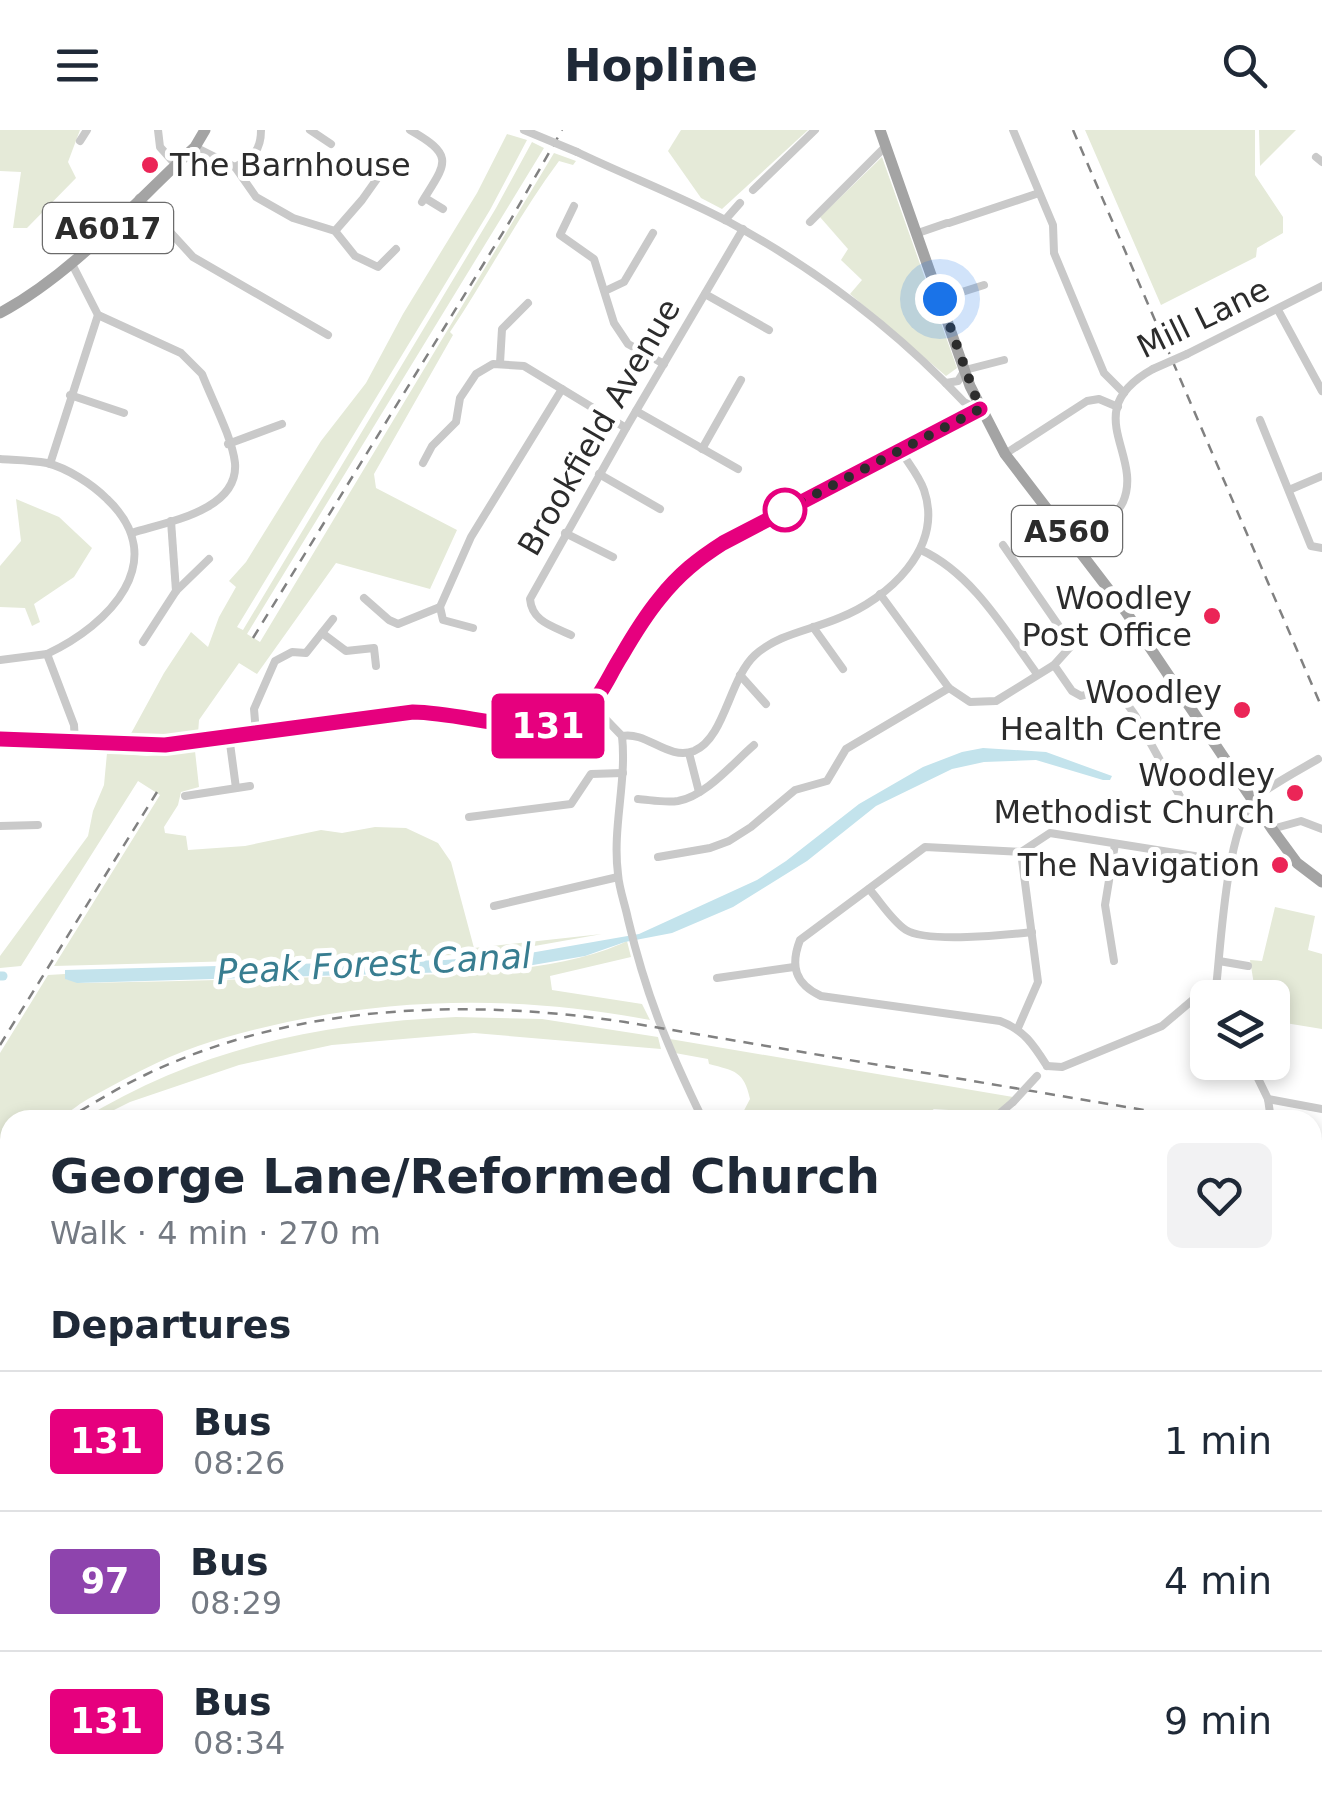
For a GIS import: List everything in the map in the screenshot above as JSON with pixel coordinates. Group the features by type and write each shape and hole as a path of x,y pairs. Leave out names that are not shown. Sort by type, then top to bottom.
{"main road":[{"name":"A6017","path":"0,314 24,300 70,262 195,147 205,130"},
{"name":"A560","path":"880,130 965,370 1004,454 1076,543 1148,643 1272,829 1298,863 1322,882"},
{"path":"0,739 165,745 413,712 448,713 513,724 551,726 572,721 593,706 658,600 687,566 723,543 980,409"}],"street":[{"path":"80,140 86,130"},
{"path":"158,130 160,147 176,165"},
{"path":"235,167 254,156 261,144 261,130"},
{"path":"310,130 331,144"},
{"path":"410,130 436,146 445,160 424,200 443,208"},
{"path":"524,130 724,220 816,274 878,322 964,402 980,409"},
{"path":"752,190 816,130"},
{"path":"1013,130 1053,225 1054,254 1109,380 1124,393"},
{"path":"810,222 886,146"},
{"path":"195,147 235,167 256,197 294,218 335,231 355,256 378,267 396,249"},
{"path":"335,231 384,170"},
{"path":"918,233 1039,193"},
{"path":"140,198 193,257 328,334"},
{"path":"724,220 740,202"},
{"path":"574,206 560,235 594,259 614,323 628,344 664,364"},
{"name":"Brookfield Avenue","path":"572,635 537,619 530,599 742,230"},
{"path":"605,291 624,282 653,233"},
{"path":"70,262 98,315 181,353 202,374 234,463 234,476 216,503 132,533"},
{"path":"940,299 984,285"},
{"name":"Mill Lane","path":"1076,543 1114,514 1122,502 1126,476 1116,437 1118,408 1134,382 1322,286"},
{"path":"704,294 769,330"},
{"path":"500,363 502,329 528,303"},
{"path":"1278,310 1322,391"},
{"path":"50,464 98,315"},
{"path":"945,382 958,380 965,370 1004,360"},
{"path":"423,463 432,446 456,422 460,398 476,374 500,363 524,366 626,428"},
{"path":"702,449 740,380"},
{"name":"Mill Lane","path":"1099,399 1109,380"},
{"path":"442,631 440,607 471,537 562,389"},
{"path":"70,396 124,412"},
{"path":"1004,454 1072,408 1099,399 1118,408"},
{"path":"636,410 738,469"},
{"path":"1260,420 1311,546 1322,548"},
{"path":"228,444 282,424"},
{"path":"593,706 622,736 640,737 675,753 689,753 702,747 712,736 752,657 770,644 844,616 880,594 921,550 926,530 925,492 900,450"},
{"path":"0,459 50,464 98,490 120,510 132,533 134,557 129,582 115,606 74,642 47,654 0,660"},
{"path":"599,474 660,509"},
{"path":"1289,490 1322,476"},
{"path":"172,520 176,591"},
{"path":"565,533 612,557"},
{"path":"880,594 949,688 970,702 996,701 1054,665 1072,645 1003,546"},
{"path":"921,550 934,556 970,587 1037,674"},
{"path":"143,642 176,591 208,559"},
{"path":"364,598 398,624 440,607"},
{"path":"256,733 254,708 275,661 292,652 306,652 334,619"},
{"path":"443,620 472,628"},
{"path":"814,628 844,669"},
{"path":"322,633 346,650 374,648 376,666"},
{"path":"47,654 74,725 75,742"},
{"path":"1054,665 1072,691 1081,696 1115,687 1136,715 1182,800"},
{"path":"740,675 766,704"},
{"path":"658,857 710,848 751,827 794,790 828,781 846,749 949,688"},
{"path":"229,736 236,788"},
{"path":"622,736 616,837 618,877 634,948 658,1025 698,1110"},
{"path":"638,799 674,802 699,792 754,745"},
{"path":"689,753 699,792"},
{"path":"1219,980 1232,862 1252,801 1318,759"},
{"path":"470,817 571,804 591,774 622,773"},
{"path":"186,796 250,786"},
{"path":"1272,829 1301,822 1322,830"},
{"path":"0,826 38,825"},
{"path":"1047,1066 1018,1028 1000,1021 820,996 808,990 796,977 794,967 800,940 925,847 1021,852 1050,833 1232,862"},
{"path":"1114,960 1104,905 1116,844"},
{"path":"1018,1028 1038,982 1021,852"},
{"path":"494,906 618,877"},
{"path":"869,889 907,930 922,935 1032,932"},
{"path":"1220,961 1248,966"},
{"path":"718,978 794,967"},
{"path":"1004,1110 1047,1066 1062,1067 1162,1026 1190,1002"},
{"path":"1259,1080 1270,1110"},
{"path":"1268,1099 1322,1109"}],"green space":[{"path":"0,130 80,130 68,162 76,178 27,228 13,228 21,172 0,171"},
{"path":"681,130 808,130 722,209 701,198 668,151"},
{"path":"1085,130 1255,130 1255,175 1283,217 1283,233 1257,248 1256,257 1161,305"},
{"path":"1259,130 1296,130 1260,166"},
{"path":"507,134 527,140 490,210 237,627 243,630 532,142 544,148 247,634 260,642 554,153 576,161 573,165 559,161 530,202 450,332 453,335 374,474 376,488 457,530 430,589 336,563 257,674 239,663 199,720 198,734 128,739 191,632 208,647 236,587 229,581 246,562 321,441 366,383"},
{"path":"882,157 957,368 946,376 850,294 862,280 841,260 848,249 820,217"},
{"path":"16,499 59,517 92,548 74,577 34,604 40,622 32,626 25,608 0,607 0,566 21,541"},
{"path":"195,751 199,787 181,792 164,827 165,833 186,836 188,850 245,846 321,830 342,833 375,827 406,828 438,843 451,862 474,948 602,934 512,950 455,955 54,966 160,795 138,781 21,966 0,968 0,956 88,836 104,785 107,753 147,756"},
{"path":"1275,907 1315,916 1308,950 1322,954 1322,1029 1290,1024 1290,980 1253,980 1250,960 1262,961"},
{"path":"627,941 631,957 550,976 552,990 642,1004 650,1020 536,1005 422,1004 366,1009 254,1030 198,1046 128,1077 72,1110 0,1110 0,1053 48,975 65,974 66,979 82,983 458,973 531,967 598,952"},
{"path":"542,1019 658,1037 661,1049 474,1033 332,1045 239,1065 114,1110 99,1110 170,1074 215,1057 308,1033 406,1020"},
{"path":"670,1039 1013,1097 999,1110 744,1110 750,1099 741,1077 709,1064 708,1059 675,1053"}],"water":[{"name":"Peak Forest Canal","path":"983,748 1046,752 1112,776 1103,780 1036,760 984,762 952,769 876,806 807,861 733,907 672,933 625,942 585,956 454,972 77,983 65,979 65,970 445,960 530,953 639,934 757,880 859,804 923,767"}],"railway":[{"path":"253,638 562,130"},
{"path":"1073,130 1322,708"},
{"path":"0,1045 157,792"},
{"path":"82,1110 145,1075 201,1051 260,1033 380,1013 442,1010 504,1010 625,1022 1144,1110"}],"bus line":[{"name":"131","path":"0,739 165,745 413,712 448,713 513,724 551,726 572,721 593,706 658,600 687,566 723,543 980,409"}],"place":[{"name":"The Barnhouse","path":"150,165"},
{"name":"Woodley Post Office","path":"1212,616"},
{"name":"Woodley Health Centre","path":"1242,710"},
{"name":"Woodley Methodist Church","path":"1295,793"},
{"name":"The Navigation","path":"1280,865"}],"route":[{"path":"785,510 980,409 940,299"}]}
